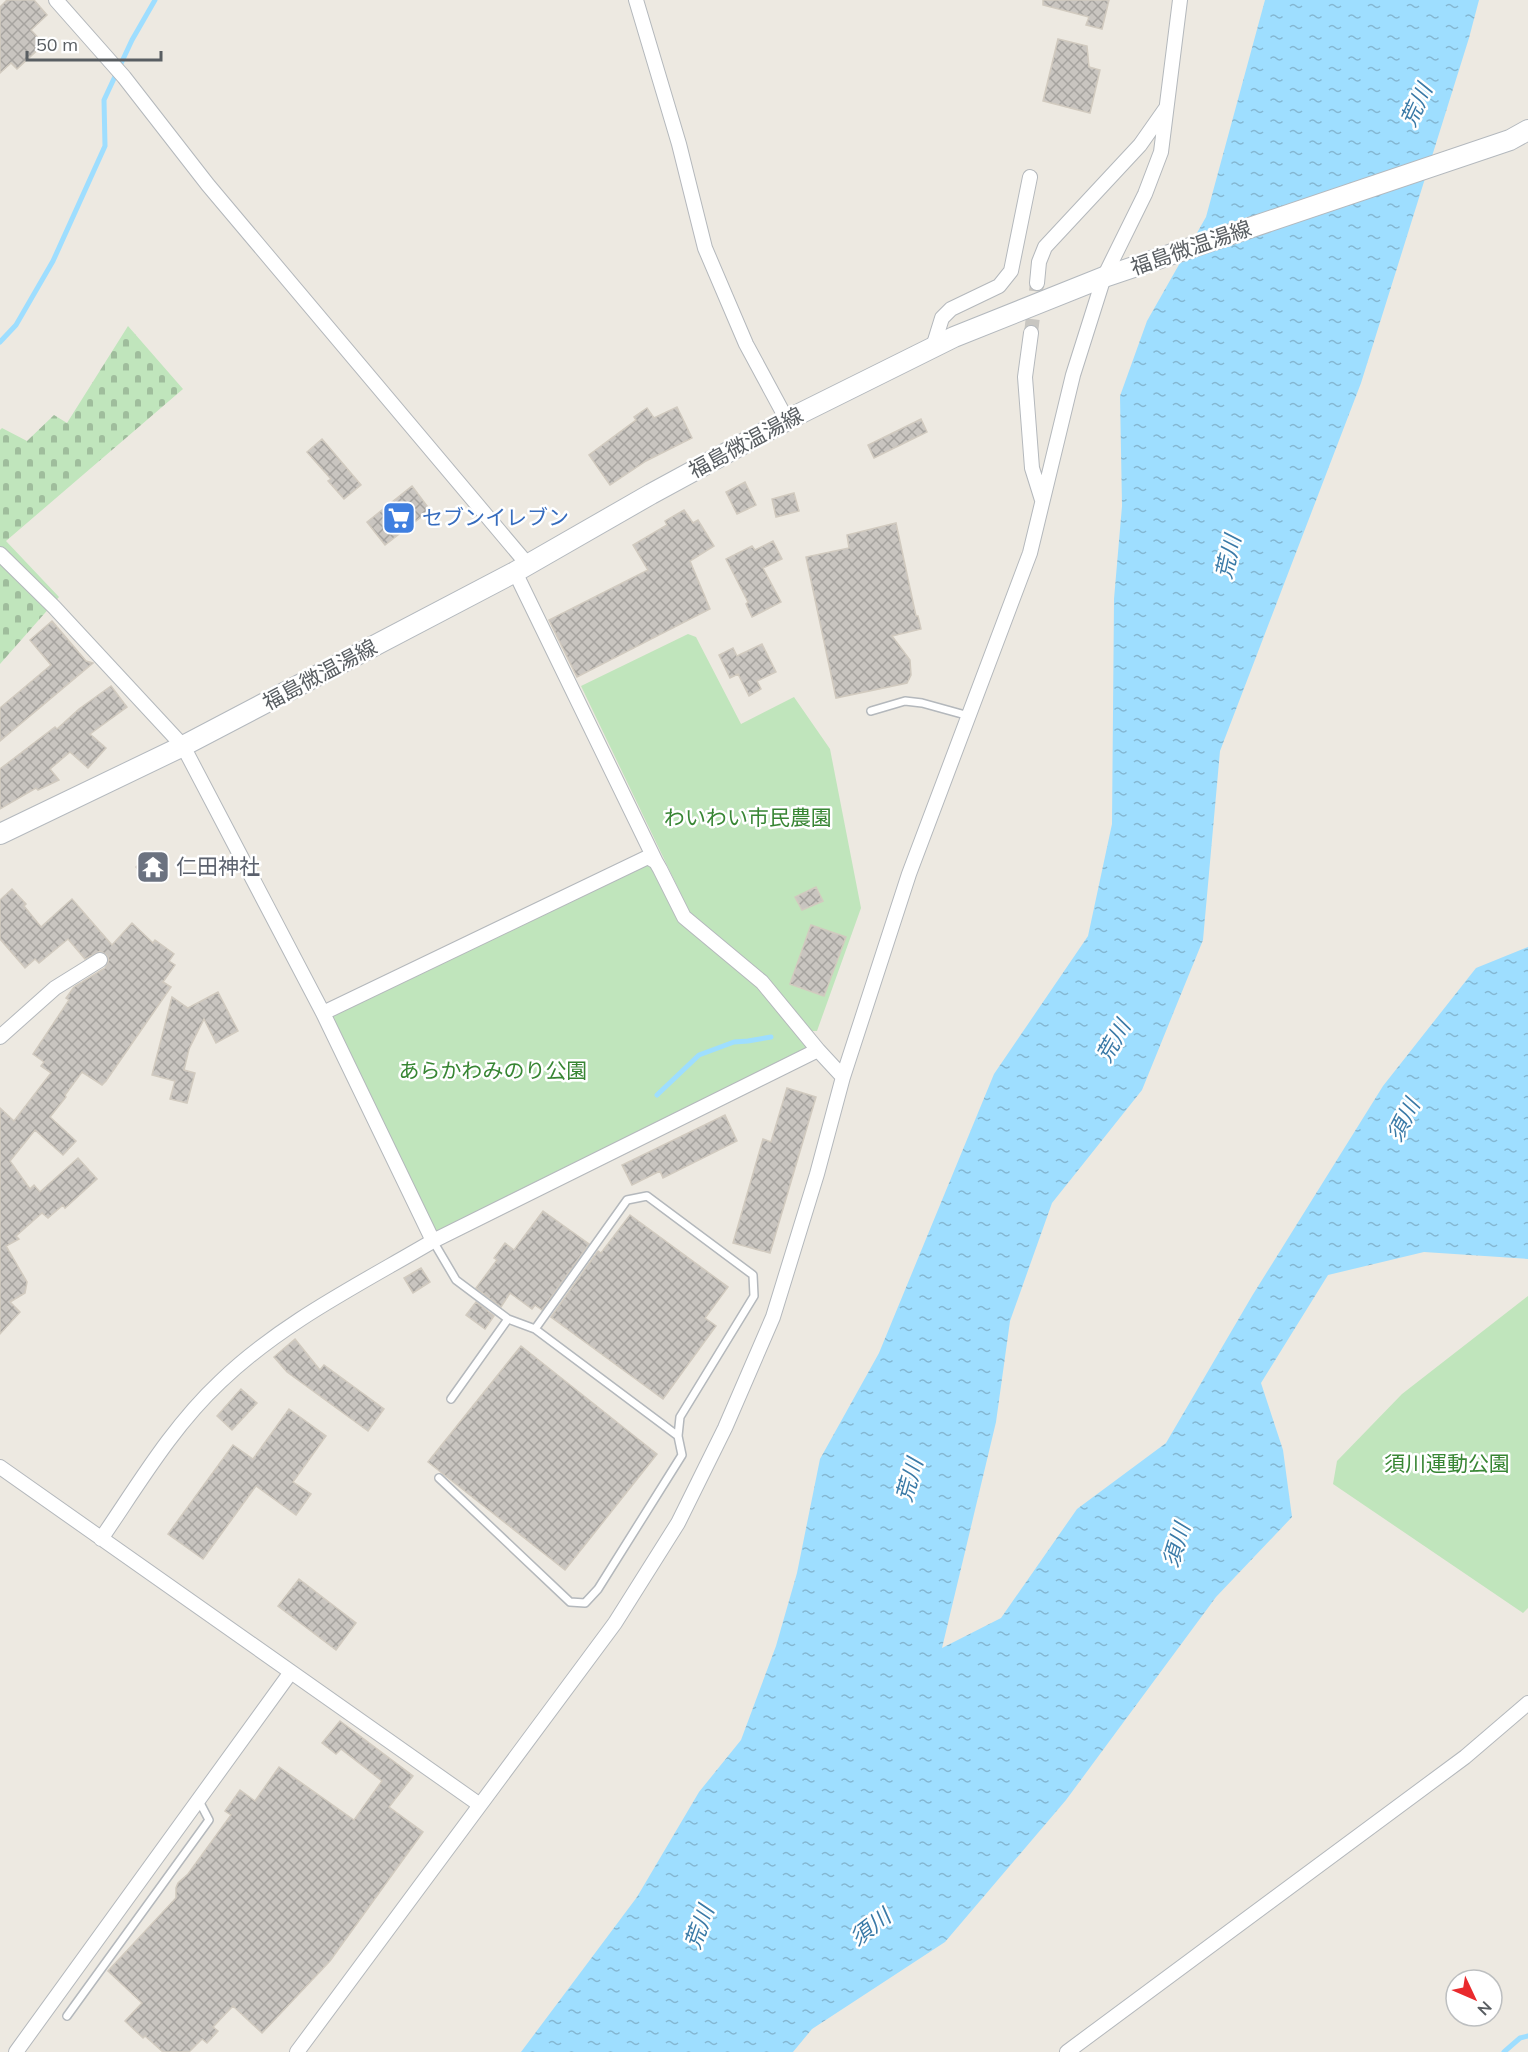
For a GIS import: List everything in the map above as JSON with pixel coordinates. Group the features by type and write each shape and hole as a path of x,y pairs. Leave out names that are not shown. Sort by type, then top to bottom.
{"main road":[{"name":"福島微温湯線","path":"0,834 183,746 522,568 651,494 788,420 954,337 1104,277 1510,140 1528,130"}],"street":[{"path":"56,0 123,77 208,185 522,568 656,862 684,917 762,982 843,1077"},
{"path":"636,0 679,144 705,248 746,344 788,420"},
{"path":"297,2052 615,1623 683,1512 725,1428 773,1317 817,1174 843,1077 909,874 1030,553 1073,375 1104,277 1145,194 1161,152 1180,0"},
{"path":"1037,283 1039,262 1045,247 1140,145 1167,106"},
{"path":"933,347 942,318 951,309 999,286 1011,271 1030,177"},
{"path":"1031,333 1025,377 1032,468 1043,502"},
{"path":"0,554 54,608 183,746 323,1013 433,1241"},
{"path":"323,1013 629,865 648,858 656,862"},
{"path":"2,1031 56,988 99,960"},
{"path":"101,1539 177,1429 220,1382 256,1351 302,1318 433,1241 818,1050"},
{"path":"0,1467 480,1805"},
{"path":"16,2052 291,1672"},
{"path":"1067,2052 1465,1757 1528,1704"}],"lane":[{"path":"871,711 904,701 922,703 969,716"},
{"path":"439,1478 570,1602 585,1603 598,1589 682,1455 678,1436 680,1417 754,1296 753,1275 646,1196 627,1200 535,1329"},
{"path":"433,1241 456,1280 508,1319 535,1329 678,1436"},
{"path":"451,1399 508,1319"},
{"path":"67,2016 209,1820 198,1799"}],"green space":[{"path":"128,326 183,389 6,541 59,597 0,664 0,430 2,428 27,441 54,415 67,423"},
{"name":"わいわい市民農園","path":"688,634 696,637 741,724 794,697 830,749 861,908 817,1031 810,1031 767,977 690,913 581,686"},
{"name":"あらかわみのり公園","path":"648,863 653,866 682,924 756,983 810,1048 434,1235 328,1016"},
{"name":"須川運動公園","path":"1528,1296 1528,1608 1523,1613 1333,1484 1337,1461 1402,1394"}],"water":[{"path":"1265,0 1479,0 1361,383 1220,751 1203,940 1142,1090 1052,1203 1010,1321 996,1422 942,1648 1001,1618 1077,1509 1166,1443 1252,1296 1383,1086 1476,968 1528,947 1528,1259 1424,1252 1328,1275 1261,1383 1283,1450 1292,1517 1216,1597 1066,1800 945,1942 812,2029 793,2052 521,2052 637,1897 699,1792 741,1740 776,1646 797,1573 820,1459 879,1353 994,1074 1088,936 1112,824 1114,599 1122,506 1120,396 1147,321 1206,217"}],"building":[{"path":"7,0 34,0 47,15 31,30 44,44 17,69 11,63 0,73 0,7"},
{"path":"1043,0 1109,0 1102,29 1086,25 1089,17 1043,5"},
{"path":"1058,39 1087,46 1089,67 1100,70 1090,113 1043,101"},
{"path":"677,407 692,438 646,461 610,485 589,455 636,420 634,417 647,408 654,418"},
{"path":"921,419 927,432 874,458 868,445"},
{"path":"322,439 361,485 344,499 328,481 331,479 307,452"},
{"path":"745,482 756,505 737,514 726,492"},
{"path":"412,486 430,510 385,545 367,522"},
{"path":"794,493 799,511 776,517 772,499"},
{"path":"684,510 693,523 698,520 714,546 690,561 710,609 577,677 549,620 648,570 633,545 667,525 665,521"},
{"path":"896,523 916,616 918,616 921,629 892,636 910,660 911,675 907,683 836,698 806,557 849,548 847,535"},
{"path":"773,541 782,559 763,568 781,602 752,617 746,604 748,602 726,559 752,546 755,550"},
{"path":"52,621 86,661 93,663 0,741 0,708 51,665 30,640"},
{"path":"762,644 776,672 757,681 761,689 749,696 738,674 730,678 719,655 733,648 737,656"},
{"path":"111,686 127,707 90,734 106,748 88,768 70,752 50,769 59,780 38,790 36,788 0,809 0,769 55,727 57,729 79,709"},
{"path":"153,851 166,864 149,881 136,867"},
{"path":"816,887 823,901 802,910 795,897"},
{"path":"12,889 26,904 24,906 41,927 72,899 112,945 132,923 153,943 155,940 174,954 169,961 175,965 163,982 171,987 106,1081 102,1085 82,1072 50,1117 76,1141 63,1155 35,1130 10,1161 30,1189 34,1185 40,1192 78,1158 97,1179 65,1208 63,1205 48,1218 42,1213 16,1236 19,1239 6,1246 27,1282 25,1293 10,1302 20,1312 0,1334 0,1108 14,1121 51,1073 41,1066 44,1062 33,1054 69,1000 66,998 74,987 105,968 109,960 107,955 100,951 85,959 68,939 39,963 35,959 25,968 0,939 0,900"},
{"path":"811,925 846,937 824,996 790,984"},
{"path":"218,992 238,1031 216,1043 204,1019 189,1049 184,1070 195,1073 187,1103 170,1099 175,1081 152,1075 172,997 188,1008"},
{"path":"787,1088 816,1097 770,1253 733,1243 763,1139 771,1142"},
{"path":"725,1115 737,1141 663,1178 660,1171 632,1185 622,1165"},
{"path":"543,1211 589,1244 542,1310 535,1305 532,1309 510,1293 501,1307 476,1288 497,1260 494,1258 505,1243 514,1250"},
{"path":"630,1215 728,1287 705,1318 716,1326 663,1399 551,1317 598,1251 601,1253"},
{"path":"421,1268 430,1282 413,1293 404,1278"},
{"path":"476,1302 494,1316 485,1329 466,1315"},
{"path":"295,1339 320,1370 324,1365 384,1409 368,1431 287,1372 274,1357"},
{"path":"521,1346 657,1454 565,1570 428,1462"},
{"path":"241,1389 257,1403 232,1430 217,1416"},
{"path":"289,1409 326,1436 293,1482 311,1494 296,1515 256,1486 203,1559 168,1534 233,1445 253,1459"},
{"path":"299,1579 356,1623 336,1650 278,1606"},
{"path":"340,1721 413,1776 389,1807 423,1832 330,1961 262,2033 233,2006 213,2027 218,2031 207,2043 202,2039 189,2052 163,2052 125,2021 142,2003 108,1971 176,1898 178,1883 188,1874 231,1815 225,1811 240,1790 255,1801 279,1767 354,1820 382,1781 341,1749 336,1754 322,1743"}],"waterway":[{"path":"0,342 16,325 53,261 105,146 104,100 132,40 155,0"},
{"path":"657,1095 699,1055 734,1042 771,1037"},
{"path":"1504,2052 1520,2038 1528,2036"}],"tunnel":[{"path":"1031,333 1037,283"}],"place":[{"name":"セブンイレブン","path":"399,518"},
{"name":"仁田神社","path":"153,867"}],"water label":[{"name":"荒川","path":"1416,105"},
{"name":"荒川","path":"1228,557"},
{"name":"荒川","path":"1113,1041"},
{"name":"須川","path":"1403,1120"},
{"name":"荒川","path":"909,1480"},
{"name":"須川","path":"1176,1545"},
{"name":"荒川","path":"699,1927"},
{"name":"須川","path":"870,1927"}]}
